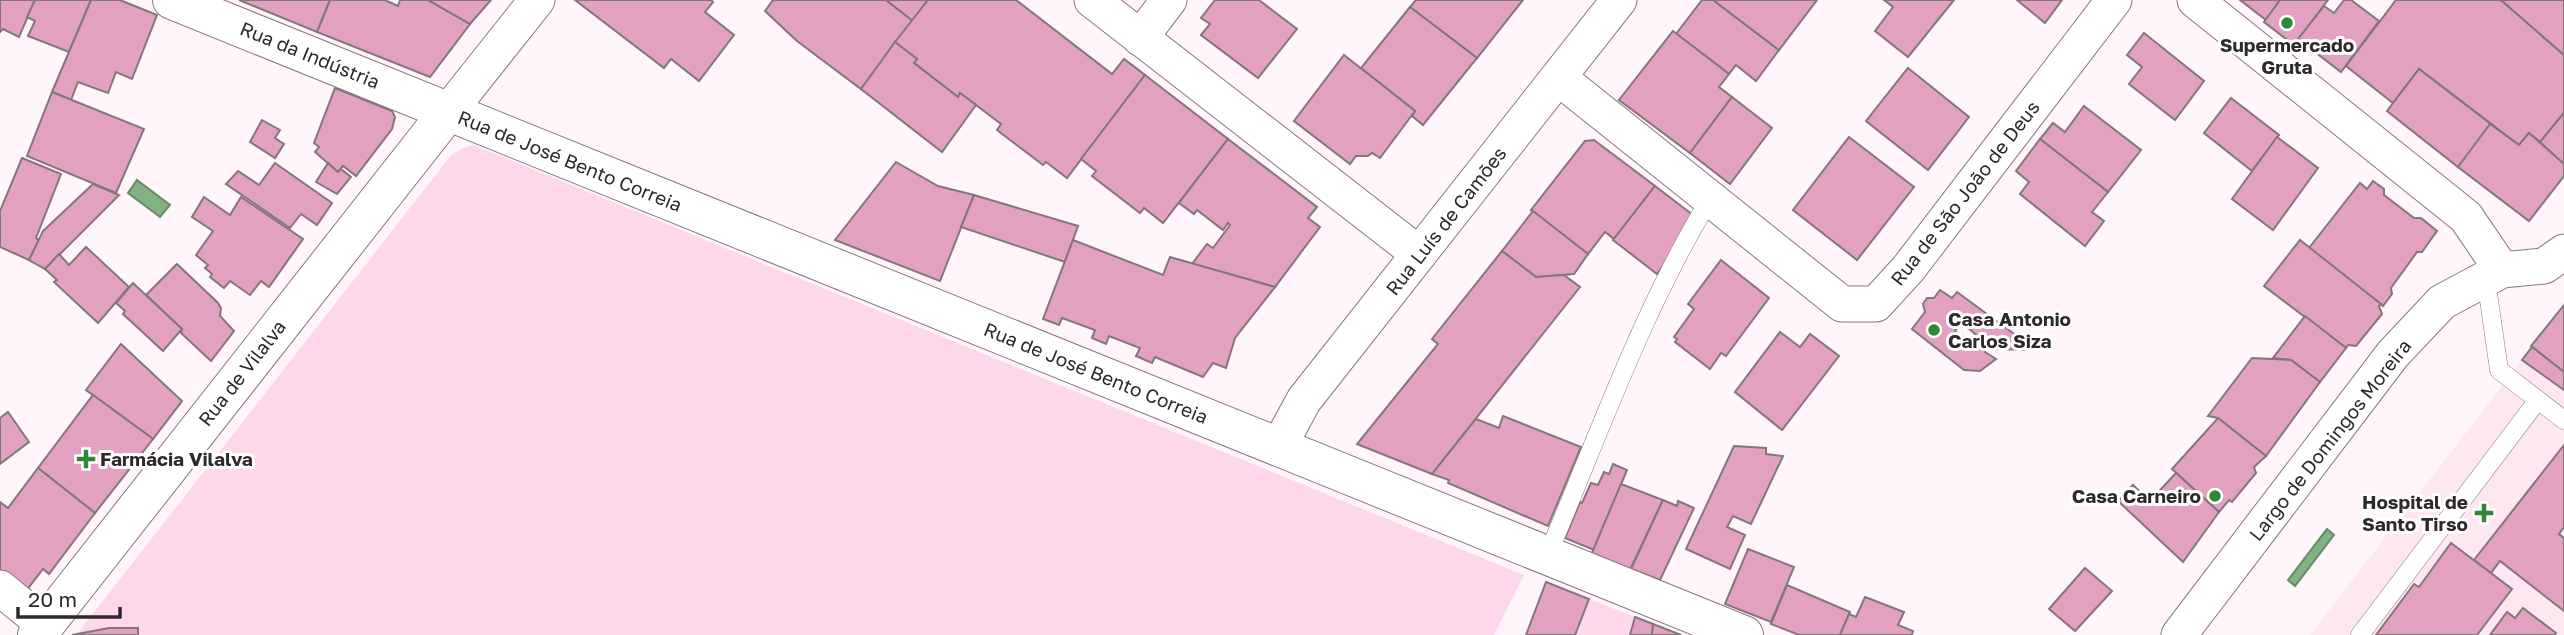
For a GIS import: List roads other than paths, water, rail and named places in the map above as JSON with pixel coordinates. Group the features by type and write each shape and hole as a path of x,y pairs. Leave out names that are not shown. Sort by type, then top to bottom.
{"street":[{"name":"Rua da Indústria","path":"172,0 448,111"},
{"path":"448,111 537,0"},
{"path":"1092,0 1419,254"},
{"path":"1140,38 1169,0"},
{"name":"Rua Luís de Camões","path":"1279,446 1304,400 1619,0"},
{"name":"Rua de São João de Deus","path":"1559,78 1842,303 1876,304 1908,269 2114,0"},
{"path":"2195,0 2466,217 2494,274 2544,265 2564,252"},
{"name":"Rua de José Bento Correia","path":"448,111 1744,635"},
{"name":"Rua de Vilalva","path":"41,630 448,111"},
{"name":"Largo de Domingos Moreira","path":"2179,635 2393,354 2442,302 2494,274"},
{"path":"0,588 41,630"}],"lane":[{"path":"1548,555 1637,342 1685,240 1710,199"},
{"path":"2494,274 2499,370 2564,420"},
{"path":"2360,635 2538,400"}],"place":[{"name":"Supermercado Gruta","path":"2287,23"},
{"name":"Casa Antonio Carlos Siza","path":"1934,330"},
{"name":"Farmácia Vilalva","path":"86,459"},
{"name":"Casa Carneiro","path":"2215,496"},
{"name":"Hospital de Santo Tirso","path":"2484,513"}]}
